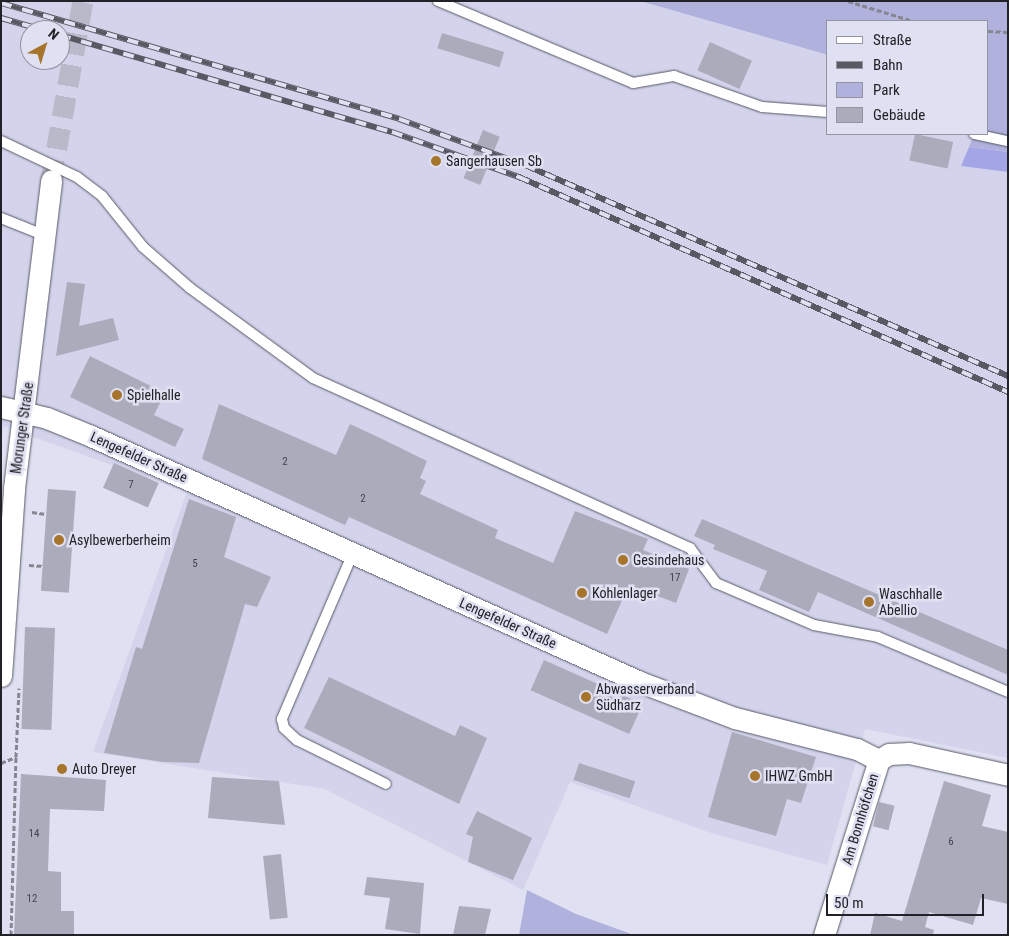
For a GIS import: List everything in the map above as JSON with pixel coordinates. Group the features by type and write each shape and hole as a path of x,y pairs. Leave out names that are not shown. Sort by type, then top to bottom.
{"street":[{"name":"Morunger Straße","path":"1,676 5,579 51,180"},
{"name":"Lengefelder Straße","path":"1,407 23,411 91,436 661,691 735,718 856,749 879,760"},
{"path":"879,760 889,754 909,753 1008,775"},
{"name":"Am Bonnhöfchen","path":"824,935 879,760"}],"lane":[{"path":"438,1 633,83 674,76 762,107 826,112"},
{"path":"979,135 1008,141"},
{"path":"1,141 77,178 102,196 143,247 190,288 313,378 690,548 716,583 814,625 878,637 1008,692"},
{"path":"1,218 46,236"},
{"path":"353,553 282,719 284,728 297,740 386,784"}],"path":[{"path":"848,1 911,20"},
{"path":"989,31 1008,32"},
{"path":"29,512 46,514"},
{"path":"24,564 44,566"},
{"path":"11,935 17,736"},
{"path":"1,763 16,757"}],"shaded area":[{"path":"1,1 640,1 826,54 826,135 974,135 962,166 1008,172 1008,758 865,729 827,865 711,833 570,782 523,890 325,789 93,752 187,492 3,426 1,447"},
{"path":"969,147 1008,152 1008,172 961,166"}],"green space":[{"path":"640,1 1008,1 1008,152 969,147 974,135 989,135 989,20 826,20 826,54"},
{"path":"527,890 576,914 634,935 519,935"}],"building":[{"path":"442,33 504,52 499,67 437,48"},
{"path":"710,42 752,61 739,89 697,70"},
{"path":"483,130 500,137 480,185 464,178"},
{"path":"915,135 953,142 948,169 909,160"},
{"path":"67,282 85,284 79,326 113,318 119,340 56,356"},
{"name":"Spielhalle","path":"90,356 165,393 154,415 184,429 175,447 70,397"},
{"path":"219,404 336,455 350,424 378,437 427,461 420,478 426,481 420,494 498,530 495,538 553,563 575,511 648,539 643,550 689,569 676,603 629,585 607,634 349,517 345,525 202,459"},
{"path":"114,463 159,483 148,508 103,488"},
{"name":"Asylbewerberheim","path":"48,489 76,491 69,593 41,591"},
{"path":"189,499 236,517 224,557 271,577 257,607 245,604 199,763 163,762 104,753 136,647 142,649"},
{"name":"Waschhalle Abellio","path":"702,519 1008,650 1008,675 818,592 809,612 759,590 767,571 713,549 715,545 694,536"},
{"path":"25,627 55,628 51,730 21,729"},
{"name":"Abwasserverband Südharz","path":"544,660 643,704 629,734 531,690"},
{"path":"329,677 455,736 460,725 487,738 459,804 304,728"},
{"path":"732,732 816,757 801,803 787,799 776,836 708,817"},
{"path":"579,763 635,781 630,798 573,780"},
{"path":"21,774 106,780 104,811 50,809 48,871 61,872 61,911 74,911 74,935 14,935"},
{"path":"212,777 279,781 285,825 208,818"},
{"path":"944,781 991,795 982,826 1008,832 1008,904 981,898 973,925 929,912 925,927 934,930 933,935 870,935 875,913 902,921"},
{"path":"879,802 895,806 888,830 873,826"},
{"path":"477,811 532,838 513,880 468,862 473,837 466,834"},
{"path":"281,854 288,918 270,920 263,856"},
{"path":"367,877 424,883 420,934 385,929 390,898 364,895"},
{"path":"459,906 491,909 485,935 453,935"}],"tunnel":[{"path":"51,180 83,1"}],"railway":[{"path":"1,3 399,119 525,165 1008,376"},
{"path":"1,18 20,23"},
{"path":"70,38 392,132 519,177 1008,392"}],"place":[{"name":"Sangerhausen Sb","path":"436,161"},
{"name":"Spielhalle","path":"117,395"},
{"name":"Asylbewerberheim","path":"59,540"},
{"name":"Gesindehaus","path":"623,560"},
{"name":"Kohlenlager","path":"582,593"},
{"name":"Waschhalle Abellio","path":"869,602"},
{"name":"Abwasserverband Südharz","path":"586,697"},
{"name":"Auto Dreyer","path":"62,769"},
{"name":"IHWZ GmbH","path":"755,776"}]}
